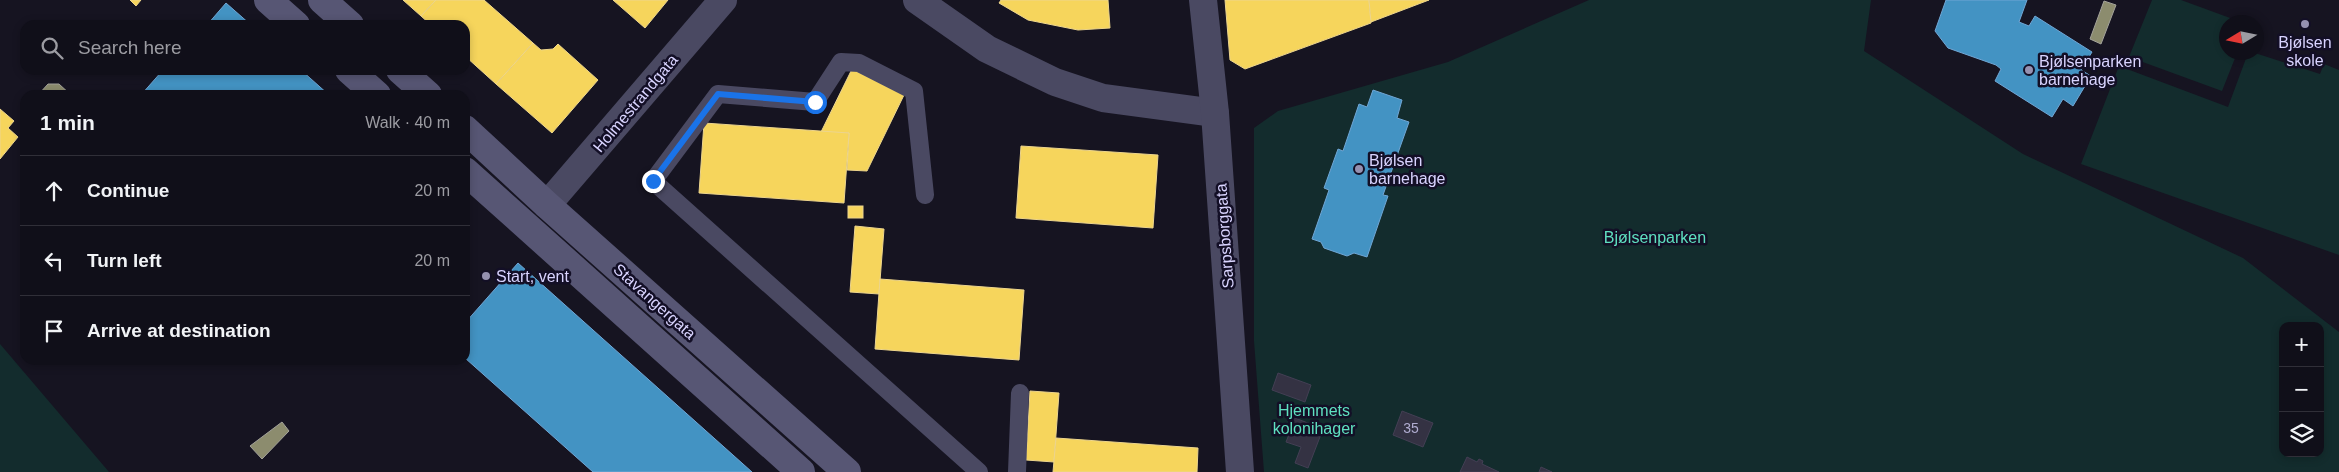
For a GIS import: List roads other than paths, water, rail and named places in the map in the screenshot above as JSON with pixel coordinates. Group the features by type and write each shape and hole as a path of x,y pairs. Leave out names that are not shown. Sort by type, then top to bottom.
{"main road":[{"path":"268,0 290,20"},
{"path":"322,0 344,20"},
{"path":"354,75 371,90"},
{"path":"406,75 422,90"},
{"name":"Stavangergata","path":"470,134 547,205 848,472"},
{"name":"Stavangergata","path":"470,175 801,472"}],"street":[{"name":"Holmestrandgata","path":"547,205 723,0"},
{"path":"917,0 987,49 1055,82 1103,98 1215,113"},
{"name":"Sarpsborggata","path":"1204,0 1215,113 1240,472"}],"lane":[{"path":"925,195 914,91 859,63 841,62 815,102 718,94 653,181 979,472"},
{"path":"1017,472 1020,393"}],"place":[{"name":"Bjølsen skole","path":"2305,24"},
{"name":"Bjølsenparken barnehage","path":"2029,70"},
{"name":"Bjølsen barnehage","path":"1359,169"},
{"name":"Start, vent","path":"486,276"}],"park label":[{"name":"Bjølsenparken","path":"1655,237"},
{"name":"Hjemmets kolonihager","path":"1314,419"}]}
